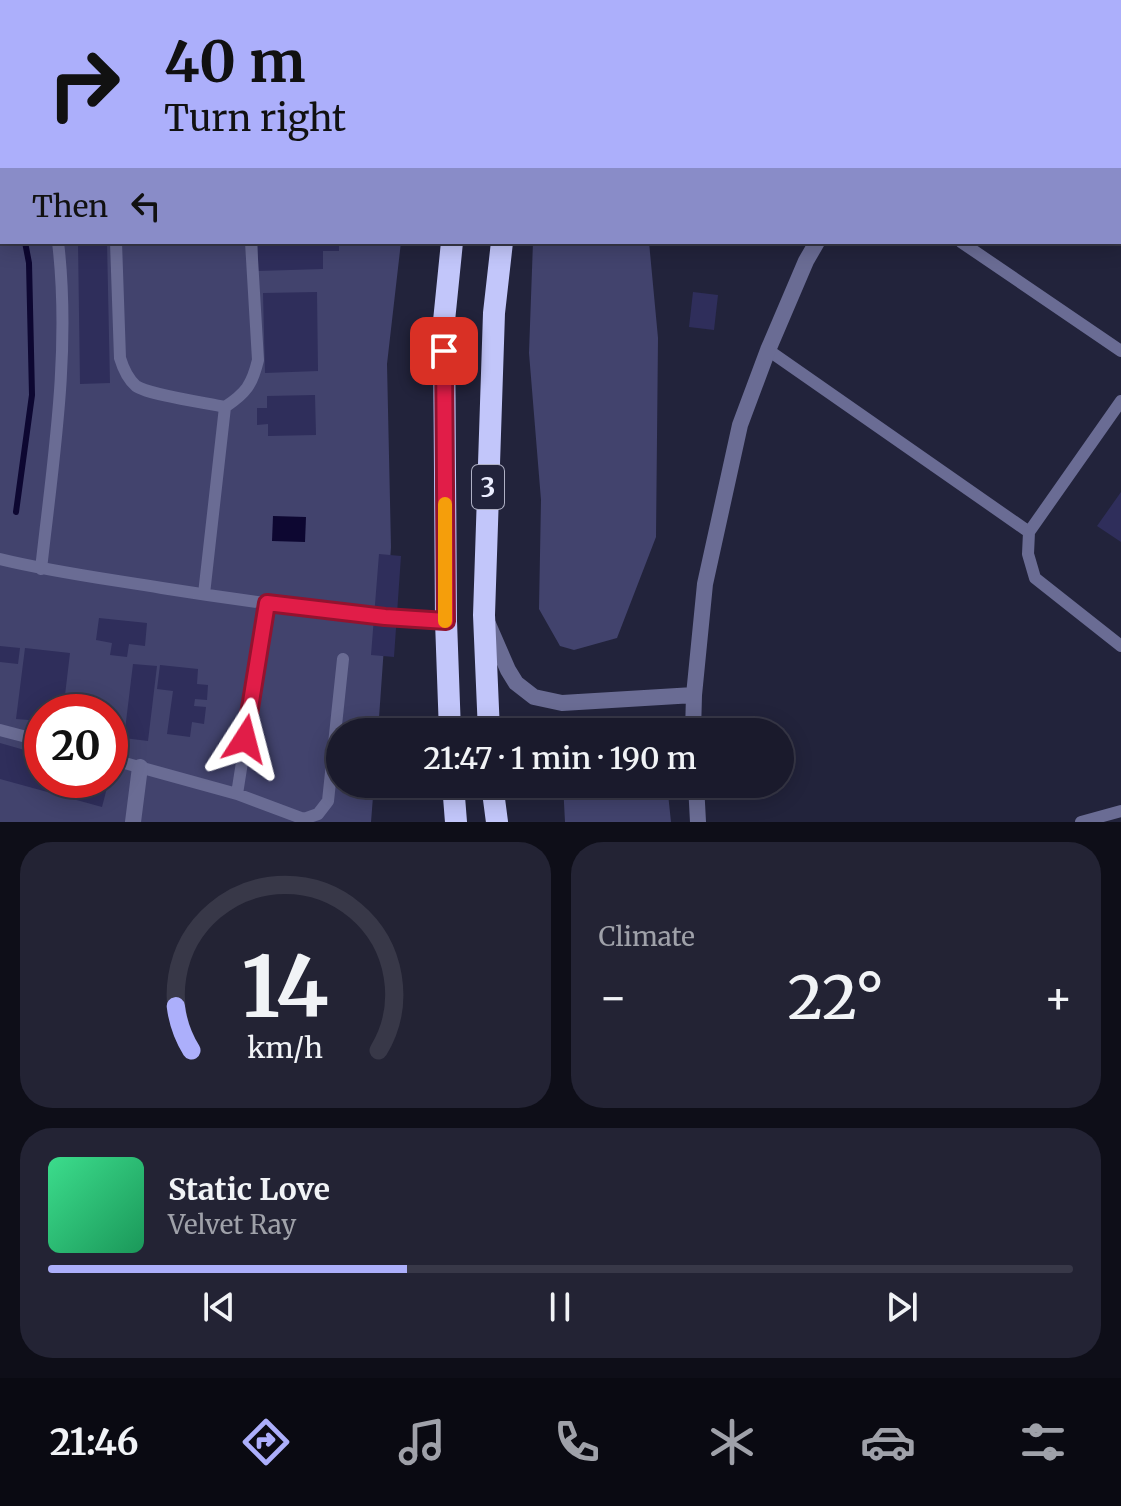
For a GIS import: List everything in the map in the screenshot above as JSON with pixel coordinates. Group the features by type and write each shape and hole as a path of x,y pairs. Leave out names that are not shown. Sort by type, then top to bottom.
{"highway":[{"name":"3","path":"449,718 444,321 452,244"},
{"name":"3","path":"488,718 484,615 494,313 502,244"},
{"path":"454,798 456,822"},
{"path":"494,798 497,822"}],"street":[{"path":"693,718 705,584 740,425 768,350 816,244"},
{"path":"484,615 508,670 516,683 534,697 562,703 694,695"},
{"path":"133,822 140,767"},
{"path":"697,798 698,822"}],"lane":[{"path":"41,569 61,382 63,287 58,244"},
{"path":"116,244 120,358 125,371 137,386 150,391 225,407 239,397 254,379 258,360 251,244"},
{"path":"964,244 1121,351"},
{"path":"768,350 1029,532"},
{"path":"1121,401 1029,532 1028,554 1035,578 1121,646"},
{"path":"204,594 225,407"},
{"path":"0,559 41,569 267,603 446,621"},
{"path":"237,794 267,603"},
{"path":"128,764 237,794 304,819 318,814 328,801 343,659"},
{"path":"0,730 24,736"},
{"path":"1081,822 1121,811"}],"shaded area":[{"path":"0,244 401,244 387,364 391,547 379,718 326,718 326,798 373,798 371,822 0,822"},
{"path":"533,244 649,244 658,338 656,537 617,638 574,650 560,646 539,609 541,500 529,353"},
{"path":"273,516 306,517 305,542 272,541"},
{"path":"564,798 668,798 671,822 565,822"}],"building":[{"path":"78,244 107,244 110,383 80,384"},
{"path":"258,244 339,244 339,251 323,251 323,269 258,271"},
{"path":"317,292 318,371 265,373 263,293"},
{"path":"693,292 718,295 714,330 689,327"},
{"path":"315,395 316,435 268,436 268,424 257,425 257,408 267,408 267,396"},
{"path":"1121,492 1121,542 1097,526"},
{"path":"379,554 401,556 394,657 371,655"},
{"path":"99,618 147,623 145,646 129,644 127,657 110,655 112,643 96,640"},
{"path":"0,646 20,648 18,664 0,662"},
{"path":"25,648 70,653 65,694 24,694 24,720 16,719"},
{"path":"133,664 157,666 148,741 128,738"},
{"path":"160,665 198,669 197,684 208,685 207,700 195,699 194,706 206,707 204,724 192,722 190,737 167,734 173,691 157,689"},
{"path":"0,743 24,750 24,786 0,779"},
{"path":"69,798 104,798 102,807"}],"waterway":[{"path":"16,512 32,395 29,263 25,244"}],"slow traffic":[{"path":"445,504 445,621"}],"route":[{"path":"245,739 267,603 446,621 444,351"}]}
